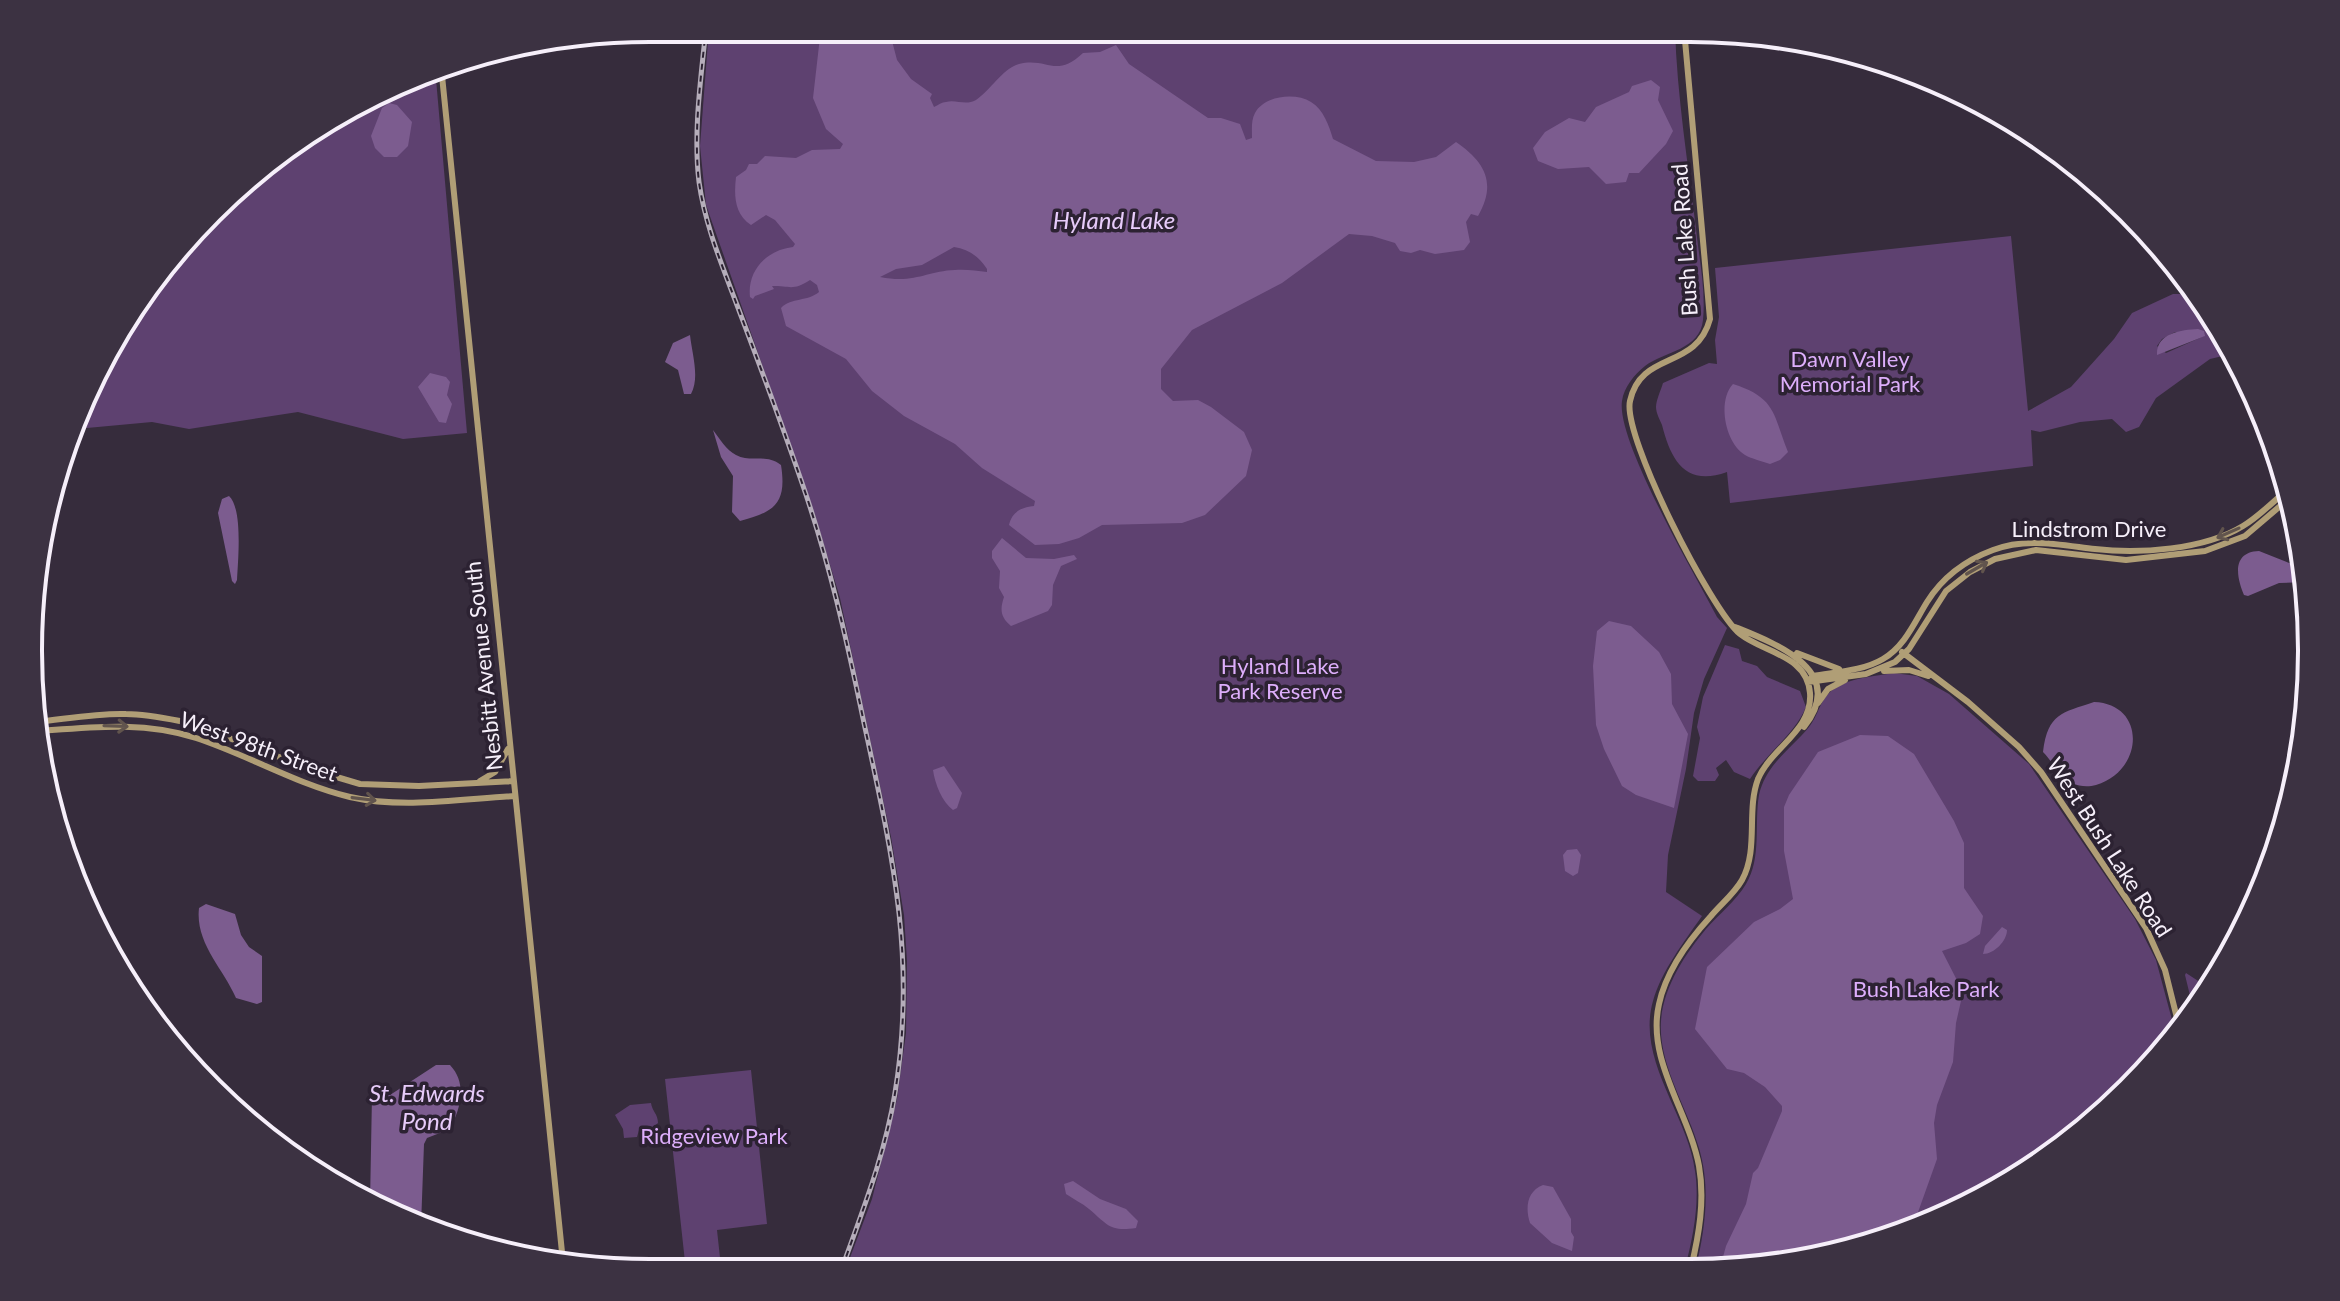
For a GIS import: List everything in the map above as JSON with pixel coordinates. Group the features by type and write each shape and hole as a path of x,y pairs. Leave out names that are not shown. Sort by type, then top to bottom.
{"street":[{"name":"Bush Lake Road","path":"1685,42 1710,319 1698,344 1656,365 1642,377 1631,397 1629,408 1659,496 1715,601 1732,626 1746,638 1797,665 1812,680"},
{"name":"Nesbitt Avenue South","path":"439,80 562,1252"},
{"name":"Lindstrom Drive","path":"1850,673 1887,657 1909,634 1926,604 1945,580 1968,562 1995,549 2039,542 2137,551 2204,543 2245,525 2278,498"},
{"name":"Lindstrom Drive","path":"1812,680 1876,672 1895,662 1946,591 1970,572 1995,559 2036,550 2126,560 2205,551 2245,536 2280,506"},
{"path":"1732,626 1850,673"},
{"path":"1785,649 1801,659 1812,680 1816,706"},
{"name":"West Bush Lake Road","path":"1902,652 1968,702 2019,747 2041,772 2146,928 2165,970 2176,1015"},
{"path":"1876,672 1909,670 1937,679"},
{"path":"1784,745 1802,729 1828,689 1850,673"},
{"path":"1693,1259 1700,1224 1701,1182 1693,1145 1658,1046 1659,1003 1684,951 1737,888 1746,872 1755,788 1764,767 1807,714 1812,680"},
{"name":"West 98th Street","path":"46,721 109,714 151,715 190,723 313,770 360,784 407,786 513,781"},
{"name":"West 98th Street","path":"47,730 109,726 148,728 186,735 319,788 352,797 388,801 515,796"},
{"path":"477,783 495,772 509,746"}],"green space":[{"name":"Hyland Lake Park Reserve","path":"708,42 1676,42 1680,104 1703,286 1703,320 1700,330 1689,344 1653,361 1637,373 1627,386 1622,401 1623,420 1644,476 1717,617 1727,628 1704,679 1694,713 1668,855 1666,892 1702,916 1662,978 1653,1001 1650,1023 1651,1045 1657,1066 1683,1129 1695,1171 1696,1208 1687,1259 850,1259 872,1199 897,1099 906,1033 904,915 891,837 840,598 815,515 706,205 700,146"},
{"path":"436,81 467,433 403,439 298,412 189,429 152,422 84,428 124,346 145,312 193,249 249,193 312,145 381,105"},
{"name":"Dawn Valley Memorial Park","path":"2011,236 2028,411 2071,387 2114,339 2132,313 2173,294 2182,294 2222,356 2210,359 2156,398 2139,427 2126,432 2112,419 2080,422 2040,432 2031,430 2033,466 1730,503 1727,472 1700,476 1690,473 1675,459 1656,407 1663,383 1709,363 1717,364 1715,340 1719,317 1715,268","holes":["2175,332 2204,336 2166,353 2157,346 2162,339"]},
{"path":"1725,645 1739,649 1742,661 1757,666 1767,677 1800,691 1806,707 1795,726 1750,779 1734,772 1726,760 1716,768 1719,775 1715,781 1698,781 1693,776 1700,738 1697,727 1703,697"},
{"name":"Bush Lake Park","path":"1894,673 1917,676 1949,694 2029,764 2135,919 2156,960 2172,1021 2147,1052 2091,1108 2028,1156 1959,1196 1885,1227 1847,1238 1769,1254 1698,1259 1704,1223 1705,1178 1699,1148 1664,1053 1661,1021 1666,996 1690,949 1737,896 1751,874 1756,852 1759,795 1767,775 1809,727 1828,694 1841,685"},
{"path":"2185,975 2199,982 2190,996"},
{"name":"Ridgeview Park","path":"751,1070 767,1224 717,1230 720,1259 685,1259 665,1079"},
{"path":"651,1103 658,1123 649,1131 639,1130 637,1137 624,1138 615,1115 630,1105"}],"water":[{"name":"Hyland Lake","path":"819,42 892,42 897,60 911,79 932,94 930,98 934,107 944,102 976,100 1007,70 1019,64 1065,65 1083,53 1100,52 1116,45 1129,64 1208,118 1240,124 1246,140 1252,138 1253,119 1259,107 1272,99 1297,97 1319,109 1333,139 1376,161 1414,162 1436,157 1456,142 1481,166 1487,193 1478,216 1471,214 1466,222 1470,242 1464,250 1435,254 1420,250 1411,253 1400,251 1395,243 1372,236 1349,234 1282,283 1192,330 1161,369 1161,389 1173,401 1198,400 1211,407 1244,432 1252,450 1246,476 1205,515 1182,523 1102,525 1079,538 1059,544 1035,545 1009,525 1015,513 1034,506 1035,501 982,468 955,444 904,416 872,391 846,359 786,326 781,308 819,292 817,285 810,280 796,287 772,286 774,289 753,299 750,297 755,270 767,257 795,244 775,220 766,215 751,225 745,221 736,204 736,177 749,164 757,164 765,156 796,158 812,150 840,149 843,144 826,129 813,98","holes":["954,247 977,257 987,272 959,270 902,279 880,277 896,269 922,265"]},
{"path":"1651,80 1660,87 1658,100 1673,131 1666,144 1639,173 1629,173 1626,182 1606,184 1589,167 1558,169 1538,161 1533,148 1545,132 1569,118 1585,122 1596,107 1629,92 1632,86"},
{"path":"389,103 397,105 412,122 408,146 397,157 384,157 375,148 371,136 382,108"},
{"path":"2198,329 2204,331 2205,336 2157,355 2165,337"},
{"path":"690,335 695,380 691,394 684,394 678,370 665,362 673,343"},
{"path":"430,373 446,377 450,382 447,395 452,404 446,423 439,422 418,387"},
{"path":"1733,384 1758,395 1771,409 1788,452 1780,460 1770,464 1751,458 1732,441 1724,411 1728,391"},
{"path":"713,430 736,455 775,461 781,465 780,497 770,509 740,521 732,512 733,476 721,457"},
{"path":"229,496 236,512 239,535 235,584 218,513 222,499"},
{"path":"1002,538 1026,558 1054,559 1074,555 1077,559 1061,566 1053,585 1052,605 1048,611 1011,626 1002,613 1004,597 999,588 1000,571 992,558 992,551"},
{"path":"2259,551 2292,564 2294,582 2279,583 2244,595 2238,566 2250,552"},
{"path":"1609,621 1631,626 1659,652 1671,674 1672,704 1688,734 1674,808 1636,795 1622,786 1604,749 1596,725 1593,666 1597,631"},
{"path":"2094,702 2111,706 2123,714 2131,725 2133,739 2123,766 2112,777 2096,785 2081,786 2063,777 2043,752 2045,739 2058,716"},
{"path":"1860,735 1888,736 1914,754 1964,843 1964,888 1983,916 1980,934 1966,943 1942,951 1963,992 1956,1023 1953,1062 1937,1105 1934,1123 1937,1159 1917,1215 1885,1227 1808,1247 1723,1258 1746,1204 1753,1173 1758,1168 1782,1106 1765,1087 1744,1073 1727,1069 1695,1029 1707,967 1754,922 1793,899 1784,851 1784,807 1818,752"},
{"path":"944,766 962,793 957,808 953,810 942,798 934,775 933,770"},
{"path":"1577,849 1581,855 1578,873 1573,876 1565,871 1563,855 1567,850"},
{"path":"206,904 235,914 241,935 249,947 262,956 262,1002 257,1004 236,998 211,955 199,921 199,908"},
{"path":"2002,927 2007,930 2002,942 1991,952 1983,954 1985,946"},
{"name":"St. Edwards Pond","path":"436,1065 450,1065 459,1080 460,1097 450,1129 427,1138 424,1144 421,1214 370,1190 372,1095 376,1082 390,1095"},
{"path":"1073,1181 1100,1199 1126,1209 1138,1221 1136,1228 1110,1226 1066,1194 1064,1184"},
{"path":"1543,1185 1553,1187 1571,1219 1574,1237 1572,1251 1552,1243 1530,1223 1529,1201 1534,1191"}],"railway":[{"path":"705,42 697,124 697,163 702,198 720,260 801,480 829,570 874,771 898,906 903,997 895,1093 879,1161 845,1259"}]}
